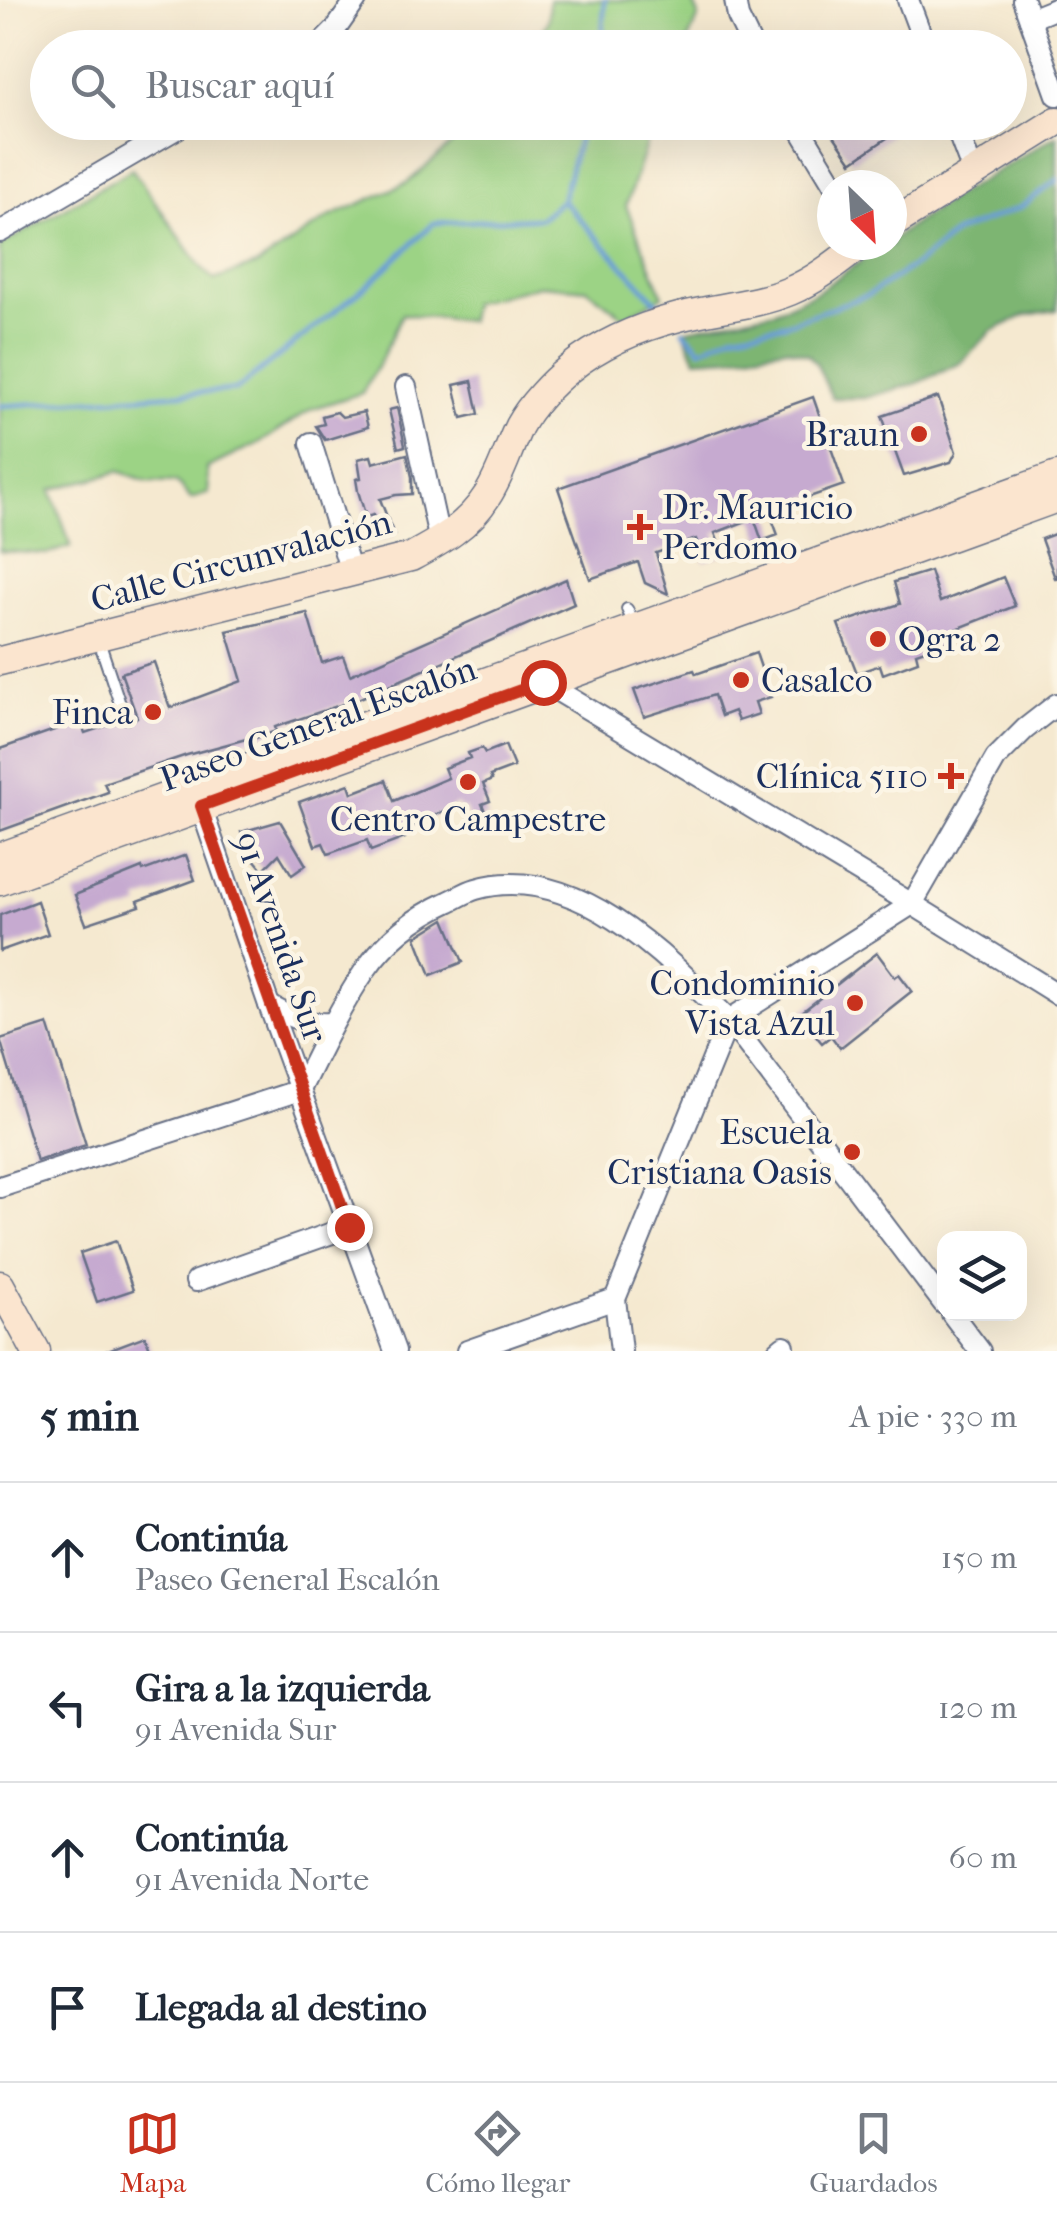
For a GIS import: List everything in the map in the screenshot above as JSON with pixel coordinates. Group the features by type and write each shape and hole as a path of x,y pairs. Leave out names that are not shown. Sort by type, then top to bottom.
{"main road":[{"path":"1027,139 1057,121"},
{"path":"907,214 1026,140"},
{"name":"Calle Circunvalación","path":"0,660 411,557 461,527 478,509 522,422 567,370 597,349 681,316 737,307 791,290 841,260"},
{"name":"Paseo General Escalón","path":"0,857 631,618 1057,476"},
{"name":"Paseo General Escalón","path":"0,880 1057,498"},
{"path":"0,1285 36,1351"}],"street":[{"path":"335,30 356,0"},
{"path":"735,0 744,30"},
{"path":"908,0 919,30"},
{"path":"1057,8 1027,9 1057,95"},
{"path":"0,232 157,140"},
{"path":"807,140 825,170"},
{"path":"961,140 973,172"},
{"path":"406,387 440,542"},
{"path":"311,443 352,572"},
{"path":"543,682 1057,994"},
{"path":"621,1351 615,1299 729,1020 912,904 996,758 1057,704"},
{"name":"91 Avenida Sur","path":"201,806 395,1351"},
{"path":"0,1188 300,1090 333,1023 368,967 399,932 435,908 476,889 514,884 550,889 587,904 635,933 693,984 729,1020 937,1295"},
{"path":"269,1005 300,1022 333,1023"},
{"path":"196,1281 349,1227"},
{"path":"467,1351 615,1299"},
{"path":"957,1321 980,1351"}],"lane":[{"path":"97,638 124,716"}],"green space":[{"path":"549,0 692,0 699,16 693,30 543,30 548,21"},
{"path":"1057,135 1057,310 1026,315 992,331 961,363 918,383 865,398 832,398 808,354 786,348 696,359 683,330 775,311 817,292 863,260 907,260 907,229"},
{"path":"456,140 647,140 626,206 663,296 624,317 587,289 540,285 472,303 469,321 402,314 362,393 311,409 263,441 207,468 209,493 191,499 176,482 147,481 118,471 51,490 71,546 47,554 0,551 0,246 132,169 214,280 259,264 329,217 407,183"}],"building":[{"path":"837,140 884,140 852,162"},
{"path":"472,381 479,414 462,418 454,385"},
{"path":"813,397 844,485 769,511 778,535 762,541 754,518 715,533 723,555 704,561 696,539 656,553 668,594 645,583 638,562 590,579 558,488"},
{"name":"Braun","path":"938,397 956,452 951,462 904,476 882,416"},
{"path":"397,408 405,446 398,448 389,410"},
{"path":"337,412 342,417 364,412 368,427 325,440 316,426 324,424 322,416"},
{"path":"407,454 412,494 380,499 394,535 380,540 373,515 366,517 358,491 358,459 371,456 373,463"},
{"path":"1057,533 1057,578 1055,578 1041,539"},
{"path":"930,571 940,602 1003,577 1015,606 949,632 952,641 916,653 918,661 883,674 880,665 857,673 838,624 900,604 894,582"},
{"path":"566,579 574,604 358,699 275,727 276,731 250,740 187,755 104,783 108,792 0,831 0,749 80,721 85,733 118,722 128,724 137,717 121,673 154,662 170,708 242,681 227,631 307,613 322,663 343,656 350,675"},
{"path":"756,653 771,697 755,702 759,714 738,721 734,711 721,716 714,695 644,717 634,690"},
{"path":"505,745 514,767 490,776 492,780 483,784 490,801 482,804 487,816 470,822 465,808 460,809 458,804 403,831 405,838 371,851 367,840 328,854 323,843 315,846 299,802 349,784 352,793 386,780 394,801 448,778 444,768 470,758 468,753 482,748 485,753"},
{"path":"280,821 306,865 292,875 279,854 263,870 249,853 241,832"},
{"path":"186,855 195,880 138,901 140,906 86,924 75,895"},
{"path":"37,901 48,934 0,951 0,915"},
{"path":"445,919 463,962 431,975 416,937"},
{"name":"Condominio Vista Azul","path":"877,953 895,977 899,974 912,991 840,1048 831,1036 822,1043 812,1031 806,1033 797,1016"},
{"path":"48,1024 86,1145 37,1161 0,1039"},
{"path":"116,1241 133,1290 97,1302 80,1253"},
{"path":"145,1336 151,1351 108,1350"}],"waterway":[{"path":"602,30 605,0"},
{"path":"0,406 236,390 369,284 434,223 541,218 562,200 578,140"},
{"path":"683,330 701,349 732,334 786,324 868,295 955,233 1021,207 1057,180"},
{"path":"562,200 662,308"}],"place":[{"name":"Braun","path":"919,434"},
{"name":"Dr. Mauricio Perdomo","path":"640,527"},
{"name":"Ogra 2","path":"878,639"},
{"name":"Casalco","path":"741,680"},
{"name":"Finca","path":"153,712"},
{"name":"Clínica 5110","path":"951,776"},
{"name":"Centro Campestre","path":"468,782"},
{"name":"Condominio Vista Azul","path":"855,1003"},
{"name":"Escuela Cristiana Oasis","path":"852,1152"}],"route":[{"path":"349,1227 201,806 543,682"}]}
